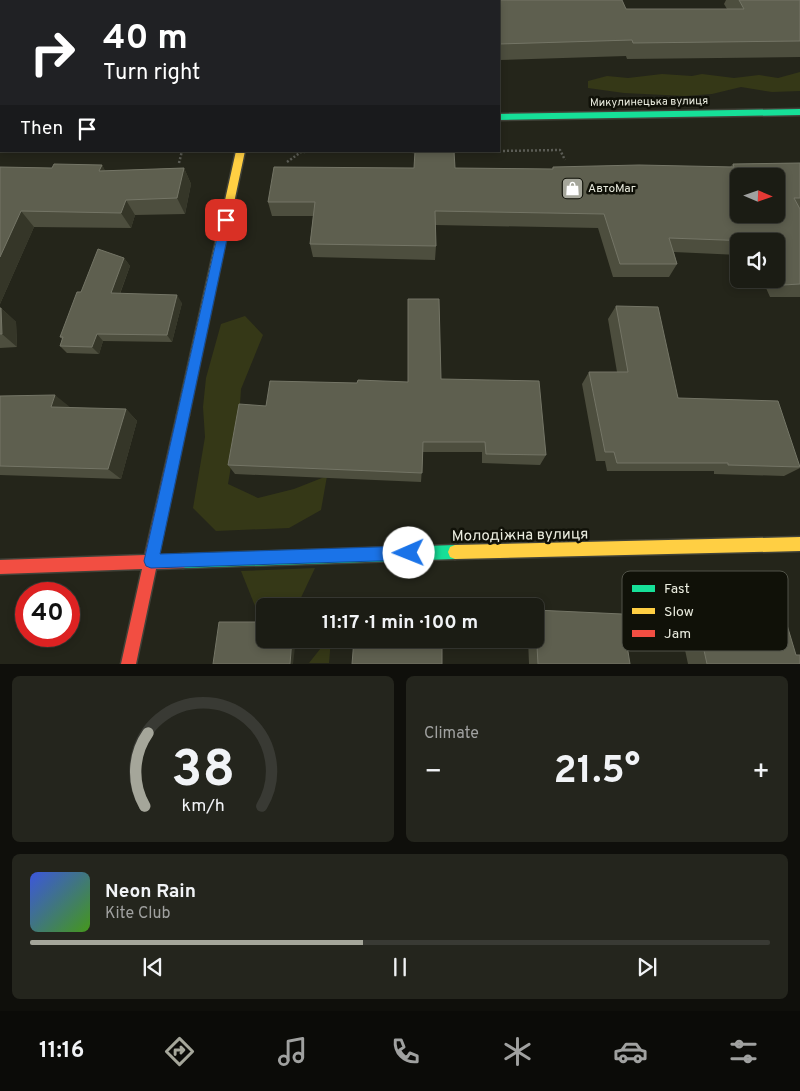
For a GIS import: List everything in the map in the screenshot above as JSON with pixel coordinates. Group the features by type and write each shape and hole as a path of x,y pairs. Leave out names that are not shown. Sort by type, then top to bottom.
{"main road":[{"name":"Микулинецька вулиця","path":"500,117 800,112"},
{"path":"128,664 241,152"},
{"name":"Молодіжна вулиця","path":"0,567 151,561 800,544"}],"path":[{"path":"500,151 560,150 565,160"},
{"path":"179,163 182,152"},
{"path":"287,162 301,152"}],"green space":[{"path":"800,72 800,91 772,92 741,87 712,94 685,96 624,93 588,88 588,81 607,76 628,78 662,74 692,76 702,74 734,78 759,75 778,78"},
{"path":"245,316 263,335 241,389 239,419 228,484 258,498 294,489 327,476 321,510 289,528 216,531 193,508 205,437 203,407 206,378 221,324"},
{"path":"315,568 301,598 256,598 256,606 241,571"},
{"path":"321,648 330,648 329,663 309,663"}],"building":[{"path":"500,0 622,0 626,9 744,9 739,0 800,0 800,41 633,43 632,40 500,44"},
{"path":"415,152 454,152 455,168 553,169 553,167 639,165 734,167 733,164 800,163 800,198 794,198 800,209 800,284 785,285 785,233 730,233 730,240 669,238 677,264 620,264 604,214 435,211 436,246 310,244 315,202 268,202 274,167 414,168"},
{"path":"54,164 102,165 99,171 184,168 177,198 126,200 121,213 21,211 0,257 0,167 52,168"},
{"path":"98,249 124,258 111,293 177,295 167,335 97,334 92,347 60,346 63,337 60,337 77,292 81,292"},
{"path":"408,299 439,299 441,379 539,381 546,455 486,454 485,442 423,442 422,473 228,465 239,404 266,406 270,381 357,383 358,380 408,382"},
{"path":"616,306 658,307 678,398 778,401 800,467 728,465 728,463 617,463 614,452 605,452 589,372 628,372"},
{"path":"1,308 2,334 0,334"},
{"path":"55,395 51,407 126,409 108,469 0,466 0,396"},
{"path":"544,610 622,614 622,651 628,651 630,664 538,664 537,648 544,648"},
{"path":"219,622 256,622 256,648 291,648 290,664 213,664"},
{"path":"788,628 796,655 800,655 800,664 707,664 704,651 788,651"},
{"path":"353,648 442,648 442,664 352,664"}],"traffic: fast":[{"path":"500,117 800,112"},
{"path":"183,561 455,552"}],"traffic: slow":[{"path":"183,415 241,152"},
{"path":"455,552 800,544"}],"traffic: jam":[{"path":"128,664 183,415"},
{"path":"0,567 183,561"}],"place":[{"name":"АвтоМаг","path":"572,189"}],"route":[{"path":"226,220 151,561 409,553"}]}
